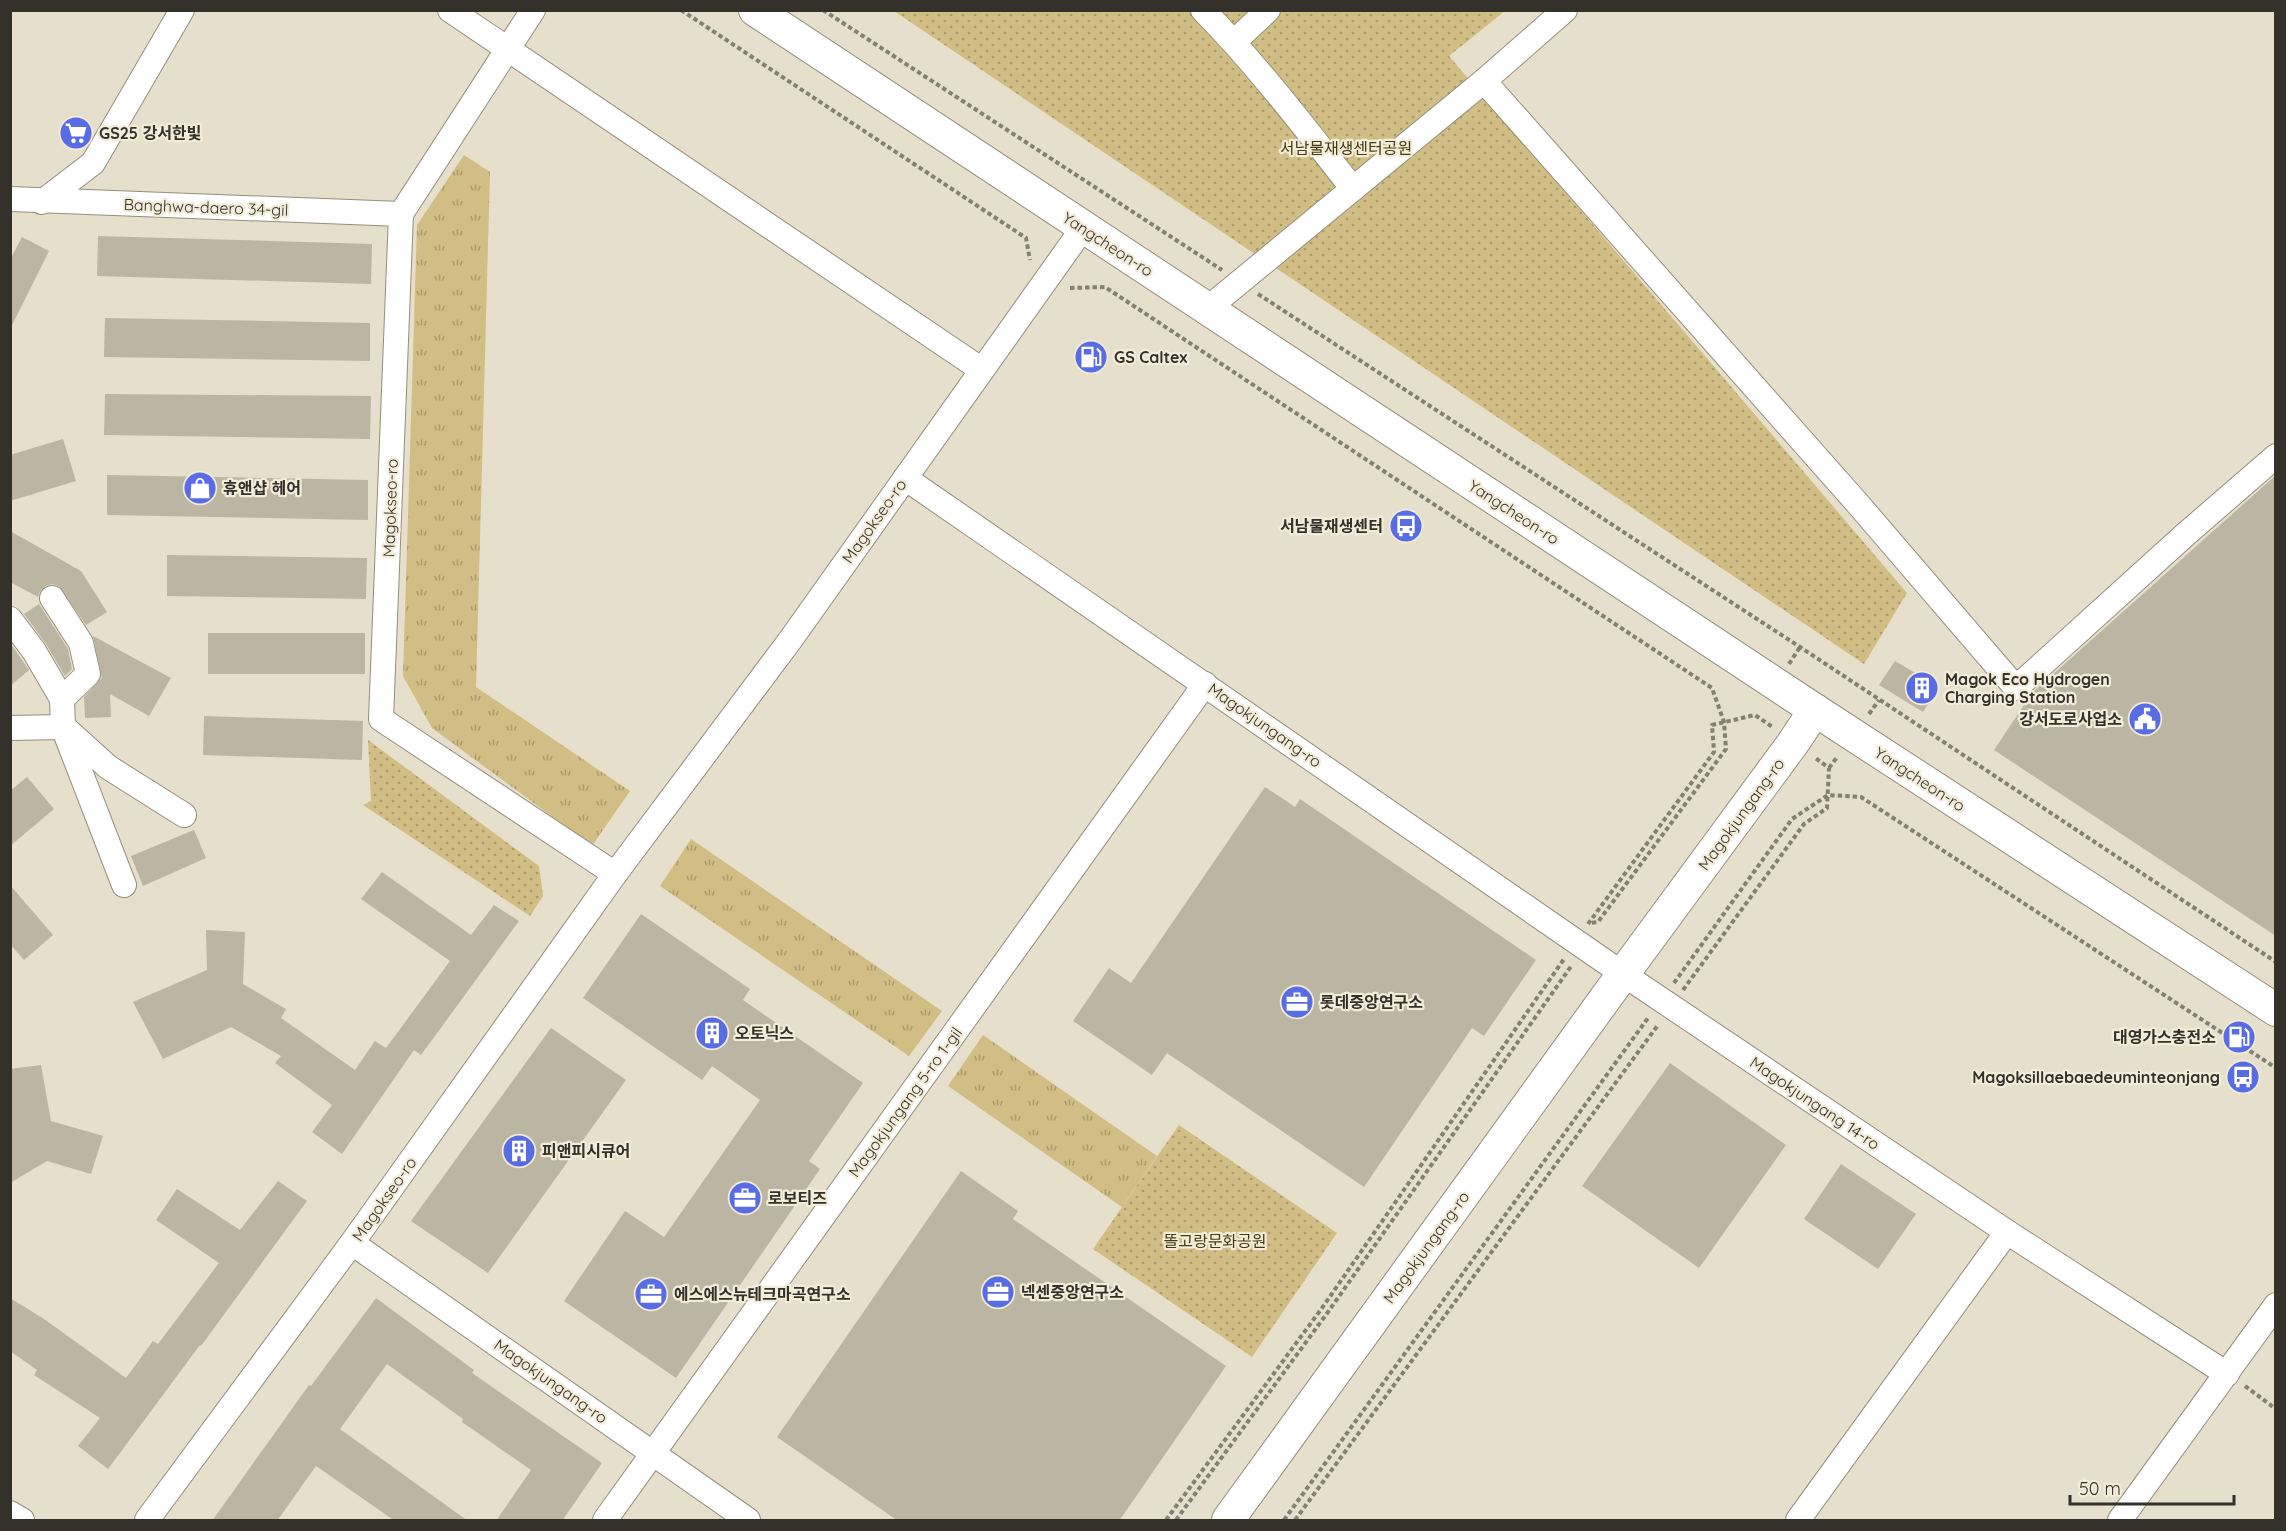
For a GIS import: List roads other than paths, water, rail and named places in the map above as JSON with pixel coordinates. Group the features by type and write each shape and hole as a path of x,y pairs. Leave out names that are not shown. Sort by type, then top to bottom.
{"main road":[{"name":"Yangcheon-ro","path":"755,10 1815,710 2276,1010"},
{"name":"Magokjungang-ro","path":"1228,1521 1815,710"}],"street":[{"path":"42,202 93,163 182,10"},
{"path":"450,10 982,370"},
{"path":"401,214 533,10"},
{"path":"1203,10 1279,95 1353,189"},
{"path":"1234,42 1268,10"},
{"path":"1207,309 1484,81 1565,10"},
{"path":"1484,81 1858,504 2016,688 2276,456"},
{"name":"Banghwa-daero 34-gil","path":"10,200 401,214"},
{"name":"Magokseo-ro","path":"401,214 381,719 615,874"},
{"name":"Magokseo-ro","path":"147,1521 352,1243 615,874 791,639 1083,228"},
{"name":"Magokjungang-ro","path":"905,478 1623,974"},
{"path":"52,598 81,643 88,674 62,699"},
{"path":"10,619 34,651 62,699 63,727 124,885"},
{"name":"Magokjungang 5-ro 1-gil","path":"605,1521 1205,684"},
{"path":"10,728 63,727 108,766 184,815"},
{"name":"Magokjungang 14-ro","path":"1623,974 2007,1232 2227,1374"},
{"path":"1798,1521 2007,1232"},
{"name":"Magokjungang-ro","path":"352,1243 748,1521"},
{"path":"2120,1521 2276,1305"},
{"path":"10,1513 22,1521"}],"place":[{"name":"GS25 강서한빛","path":"76,133"},
{"name":"GS Caltex","path":"1091,357"},
{"name":"휴앤샵 헤어","path":"200,488"},
{"name":"서남물재생센터","path":"1406,526"},
{"name":"Magok Eco Hydrogen Charging Station","path":"1922,688"},
{"name":"강서도로사업소","path":"2145,719"},
{"name":"롯데중앙연구소","path":"1297,1002"},
{"name":"오토닉스","path":"712,1033"},
{"name":"대영가스충전소","path":"2239,1037"},
{"name":"Magoksillaebaedeuminteonjang","path":"2243,1077"},
{"name":"피앤피시큐어","path":"519,1151"},
{"name":"로보티즈","path":"745,1198"},
{"name":"넥센중앙연구소","path":"998,1292"},
{"name":"에스에스뉴테크마곡연구소","path":"651,1294"}],"park label":[{"name":"서남물재생센터공원","path":"1346,148"},
{"name":"똘고랑문화공원","path":"1215,1241"}]}
